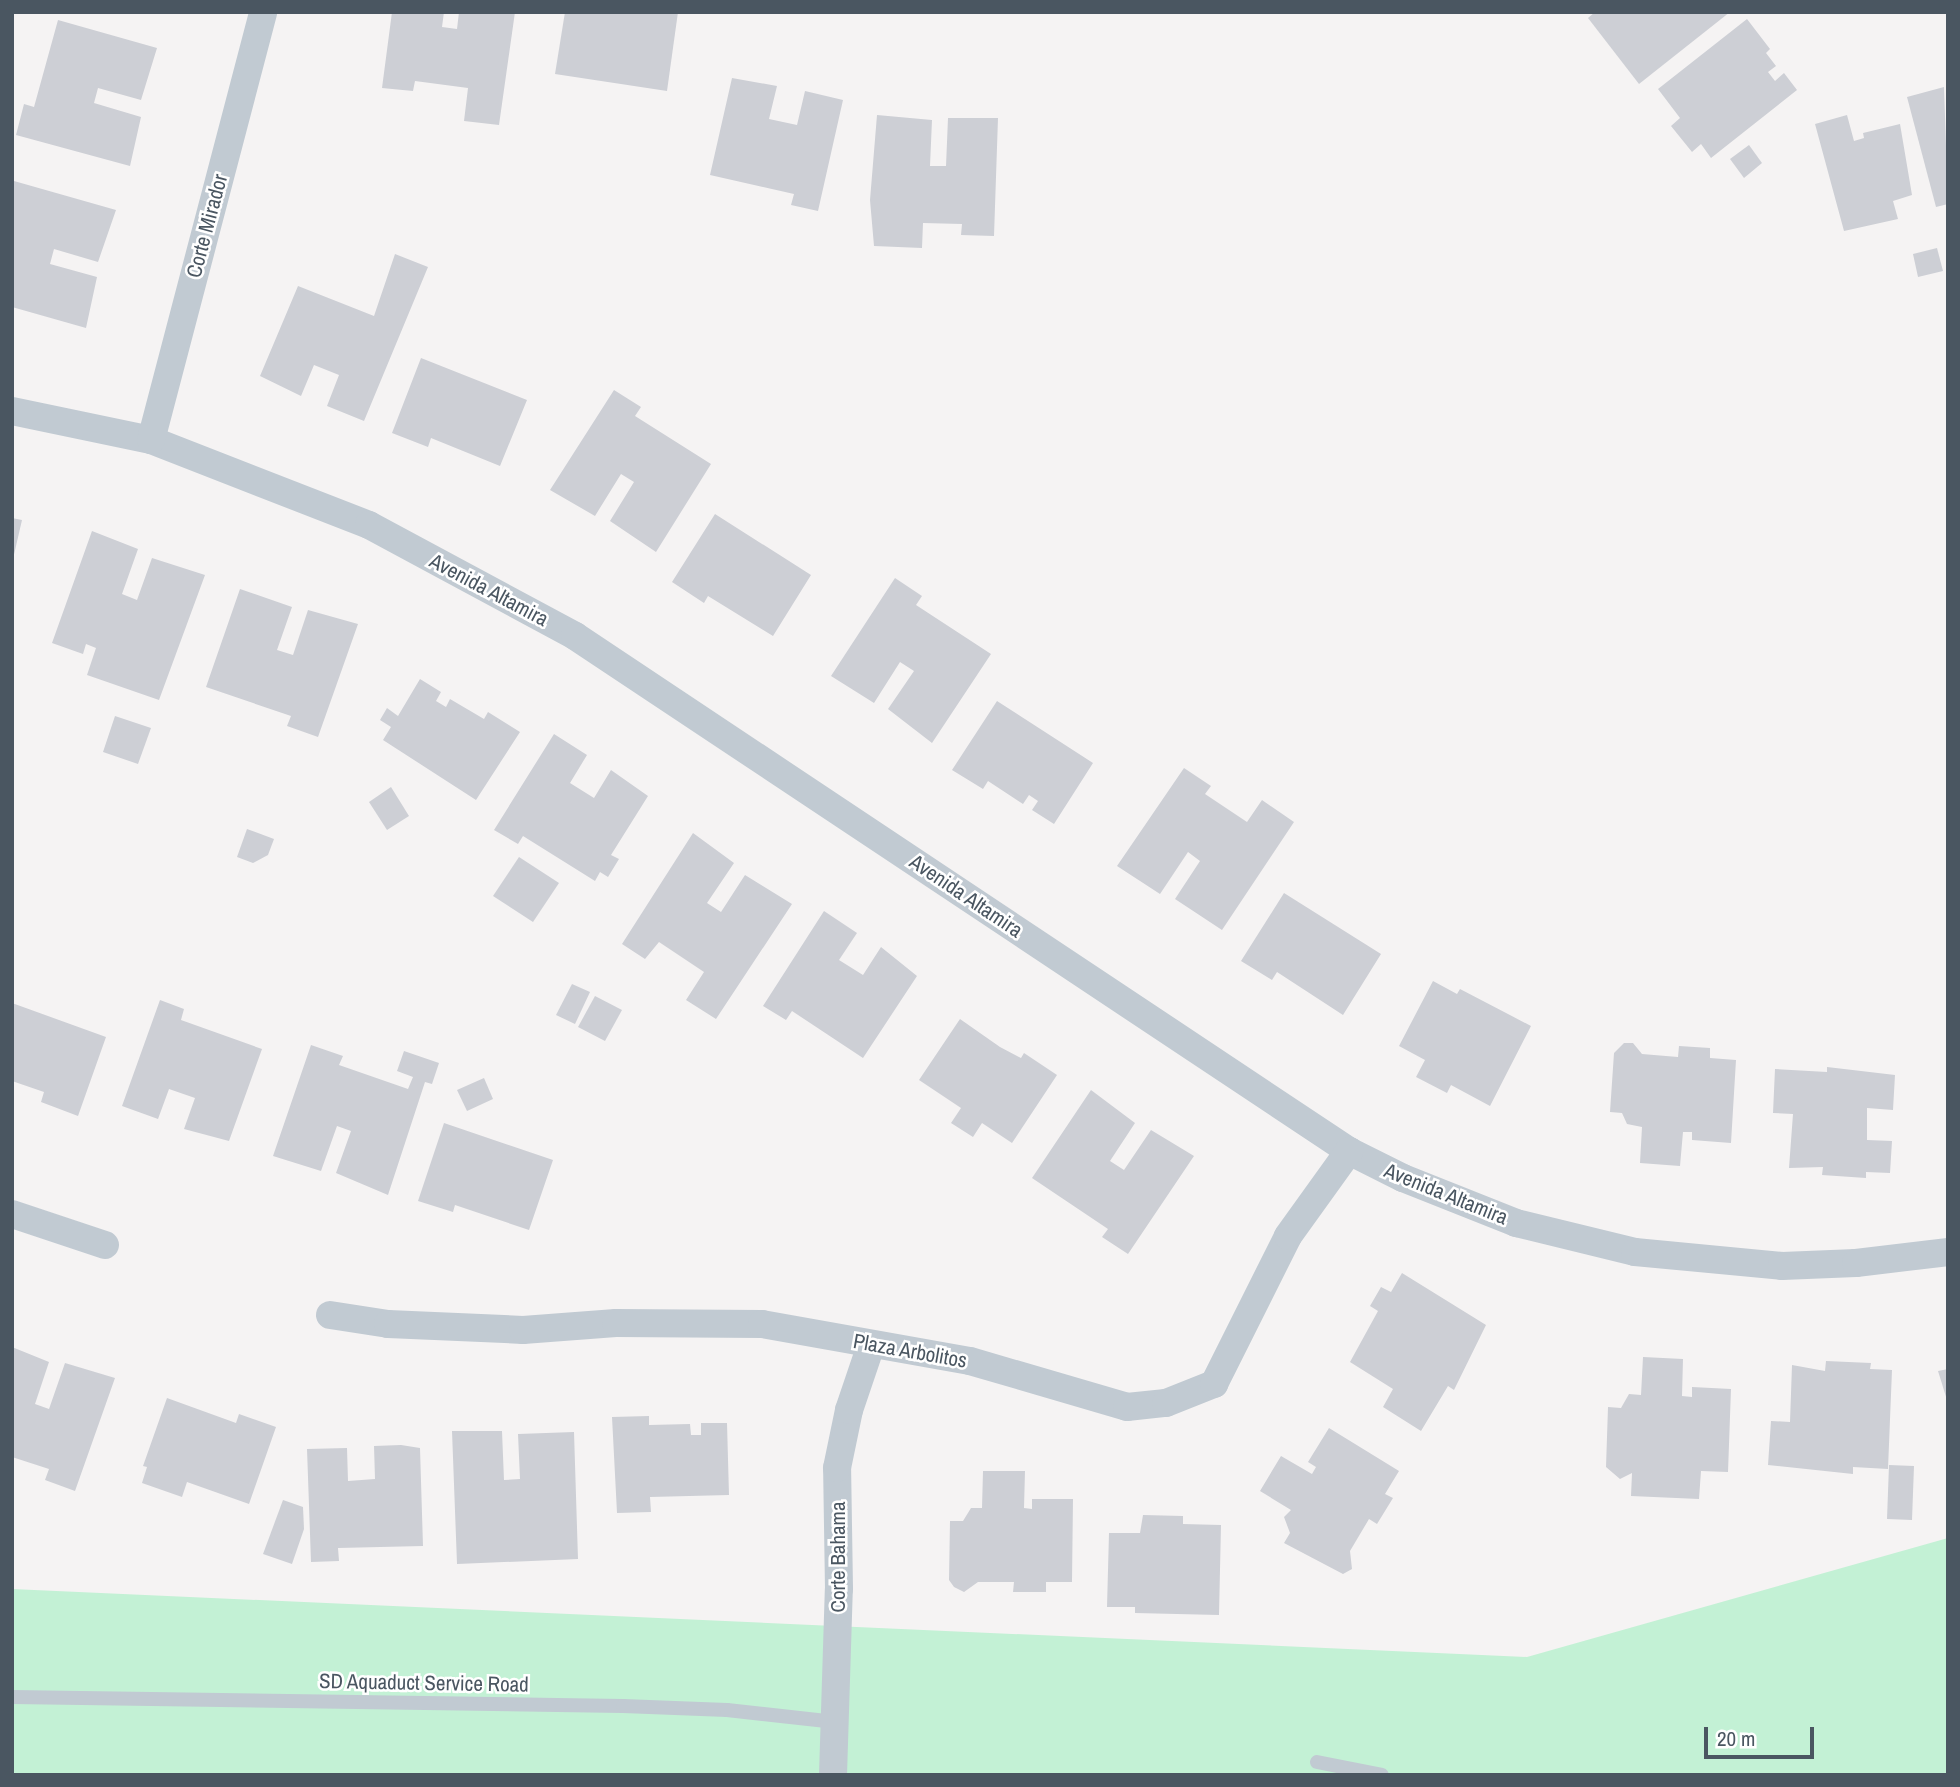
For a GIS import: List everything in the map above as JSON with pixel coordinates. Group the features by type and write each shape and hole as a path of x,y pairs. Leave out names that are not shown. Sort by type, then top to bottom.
{"street":[{"name":"Corte Mirador","path":"151,440 263,12"},
{"name":"Avenida Altamira","path":"12,411 151,440 369,525 575,636 1349,1151 1505,1219 1635,1252 1782,1266 1856,1263 1948,1252"},
{"name":"Plaza Arbolitos","path":"330,1315 388,1324 523,1330 616,1323 762,1324 970,1362 1127,1407 1166,1403 1214,1384 1288,1236 1349,1151"},
{"path":"12,1214 105,1245"},
{"name":"Corte Bahama","path":"833,1775 837,1468 849,1410 871,1345"}],"lane":[{"name":"SD Aquaduct Service Road","path":"12,1697 623,1706 727,1710 835,1722"},
{"path":"1317,1762 1382,1775"}],"green space":[{"path":"1948,1538 1948,1775 12,1775 12,1589 1527,1657"}],"building":[{"path":"392,12 444,12 442,27 457,29 459,12 515,12 499,125 464,121 468,88 415,81 413,91 382,88"},
{"path":"565,12 678,12 667,91 555,74"},
{"path":"1595,12 1730,12 1639,84 1588,18"},
{"path":"1747,19 1770,49 1766,53 1776,66 1768,72 1775,81 1784,73 1797,90 1711,158 1701,144 1692,152 1671,126 1680,118 1658,89"},
{"path":"58,20 157,48 141,100 98,88 94,103 141,117 130,166 16,135 24,104 34,107"},
{"path":"732,78 777,86 769,119 797,125 805,91 843,100 818,211 791,205 794,194 710,175"},
{"path":"1944,87 1948,204 1936,207 1907,97"},
{"path":"877,115 932,120 930,166 946,166 948,118 998,118 994,236 961,235 962,224 923,223 922,248 874,246 870,200"},
{"path":"1847,115 1854,141 1864,138 1863,133 1900,124 1912,195 1893,201 1898,219 1844,231 1815,124"},
{"path":"1749,145 1762,163 1744,178 1730,159"},
{"path":"14,181 116,210 98,262 54,249 50,264 97,277 86,328 12,307"},
{"path":"1937,248 1943,271 1918,277 1913,254"},
{"path":"395,254 428,267 364,421 327,406 339,375 314,365 301,396 260,376 298,286 374,316"},
{"path":"421,358 527,400 500,466 431,438 428,447 392,433"},
{"path":"614,390 641,407 635,416 711,464 656,552 610,521 634,482 621,474 595,516 550,490"},
{"path":"715,514 811,575 773,636 708,596 704,603 672,582"},
{"path":"12,518 22,520 13,559 12,559"},
{"path":"92,531 138,549 122,594 137,600 152,558 205,575 159,700 87,675 96,648 86,644 83,654 52,643"},
{"path":"895,578 922,596 916,605 991,654 932,743 888,709 914,671 900,662 874,703 831,676"},
{"path":"240,589 292,607 277,650 293,655 308,610 358,624 318,737 287,726 291,716 206,687"},
{"path":"420,679 441,692 436,701 446,707 450,699 484,719 488,712 520,732 476,800 383,740 391,727 380,720 387,708 398,716"},
{"path":"997,701 1093,763 1054,824 1032,810 1038,801 1029,795 1023,804 988,781 983,789 952,770"},
{"path":"115,716 151,728 138,764 103,752"},
{"path":"554,734 587,755 570,783 594,798 611,770 648,796 611,855 619,859 608,877 600,872 595,881 523,836 518,844 494,830"},
{"path":"1184,768 1211,786 1205,794 1247,822 1262,800 1294,822 1222,930 1175,899 1200,861 1188,852 1160,894 1117,866"},
{"path":"391,787 409,816 387,830 369,802"},
{"path":"247,829 274,839 268,855 253,863 237,857"},
{"path":"693,833 734,863 707,903 721,912 745,875 792,904 716,1019 686,1000 704,972 659,942 645,959 622,944"},
{"path":"519,857 559,883 533,922 493,896"},
{"path":"1284,893 1381,954 1343,1015 1277,972 1272,980 1241,961"},
{"path":"824,911 857,933 839,960 863,975 881,947 917,976 863,1058 792,1011 786,1020 763,1006"},
{"path":"1433,981 1457,994 1460,989 1531,1026 1490,1106 1451,1085 1447,1093 1416,1077 1425,1060 1399,1046"},
{"path":"572,984 590,992 575,1024 556,1015"},
{"path":"595,996 622,1010 605,1041 578,1027"},
{"path":"160,1000 184,1009 181,1020 262,1049 229,1141 184,1129 195,1098 169,1089 158,1119 122,1106"},
{"path":"12,1003 106,1037 78,1116 41,1102 44,1092 12,1081"},
{"path":"960,1019 1000,1047 1021,1058 1024,1053 1057,1075 1012,1143 982,1123 973,1137 951,1123 961,1108 919,1080"},
{"path":"1624,1043 1633,1043 1642,1054 1678,1057 1679,1046 1710,1048 1710,1058 1736,1060 1731,1143 1692,1140 1692,1132 1683,1132 1680,1166 1640,1163 1642,1127 1627,1124 1622,1113 1610,1112 1614,1053"},
{"path":"311,1045 343,1056 339,1065 408,1089 413,1077 397,1071 404,1051 439,1063 432,1084 425,1082 388,1195 336,1173 351,1131 337,1126 321,1171 273,1156"},
{"path":"1827,1067 1895,1075 1893,1110 1867,1108 1867,1140 1892,1141 1890,1173 1866,1172 1866,1178 1822,1175 1823,1167 1789,1168 1793,1114 1773,1113 1775,1069 1827,1072"},
{"path":"484,1078 493,1099 467,1111 457,1090"},
{"path":"1091,1090 1135,1123 1110,1161 1124,1170 1151,1130 1194,1156 1128,1254 1102,1237 1108,1229 1032,1178"},
{"path":"444,1123 553,1160 529,1230 455,1205 453,1212 418,1201"},
{"path":"1402,1273 1486,1325 1454,1390 1448,1386 1421,1431 1383,1407 1393,1389 1350,1362 1378,1311 1370,1306 1381,1287 1391,1292"},
{"path":"12,1347 49,1362 35,1404 49,1409 65,1363 115,1378 75,1491 45,1480 49,1469 12,1457"},
{"path":"1643,1357 1683,1359 1682,1396 1692,1397 1692,1387 1731,1389 1728,1472 1701,1471 1699,1499 1631,1496 1632,1473 1620,1479 1606,1467 1608,1407 1621,1408 1629,1394 1641,1395"},
{"path":"1826,1361 1871,1363 1870,1369 1892,1370 1888,1469 1853,1467 1853,1474 1768,1465 1771,1421 1790,1422 1792,1365 1825,1371"},
{"path":"1948,1369 1948,1400 1947,1400 1938,1371"},
{"path":"167,1398 236,1423 239,1414 276,1427 249,1504 187,1482 182,1497 142,1483 147,1467 143,1466"},
{"path":"649,1416 649,1425 690,1424 691,1435 701,1435 701,1423 727,1423 729,1495 650,1497 651,1512 617,1513 612,1417"},
{"path":"1329,1428 1399,1471 1385,1494 1393,1498 1377,1524 1369,1519 1350,1551 1352,1569 1343,1574 1284,1543 1290,1533 1284,1517 1291,1510 1260,1491 1281,1456 1312,1474 1316,1467 1308,1462"},
{"path":"452,1431 502,1431 504,1480 520,1479 518,1434 574,1432 578,1559 457,1564"},
{"path":"401,1445 420,1448 423,1546 338,1548 339,1561 311,1562 307,1449 347,1448 348,1481 375,1479 374,1446"},
{"path":"1889,1465 1914,1466 1912,1520 1887,1519"},
{"path":"983,1471 1025,1471 1024,1508 1032,1509 1032,1499 1073,1499 1072,1582 1046,1582 1046,1592 1013,1592 1014,1582 978,1582 964,1592 954,1587 949,1580 950,1521 963,1521 971,1508 982,1508"},
{"path":"283,1500 303,1507 304,1529 292,1564 263,1554"},
{"path":"1143,1515 1183,1516 1183,1524 1221,1525 1219,1615 1135,1613 1135,1607 1107,1607 1109,1533 1140,1533"}]}
